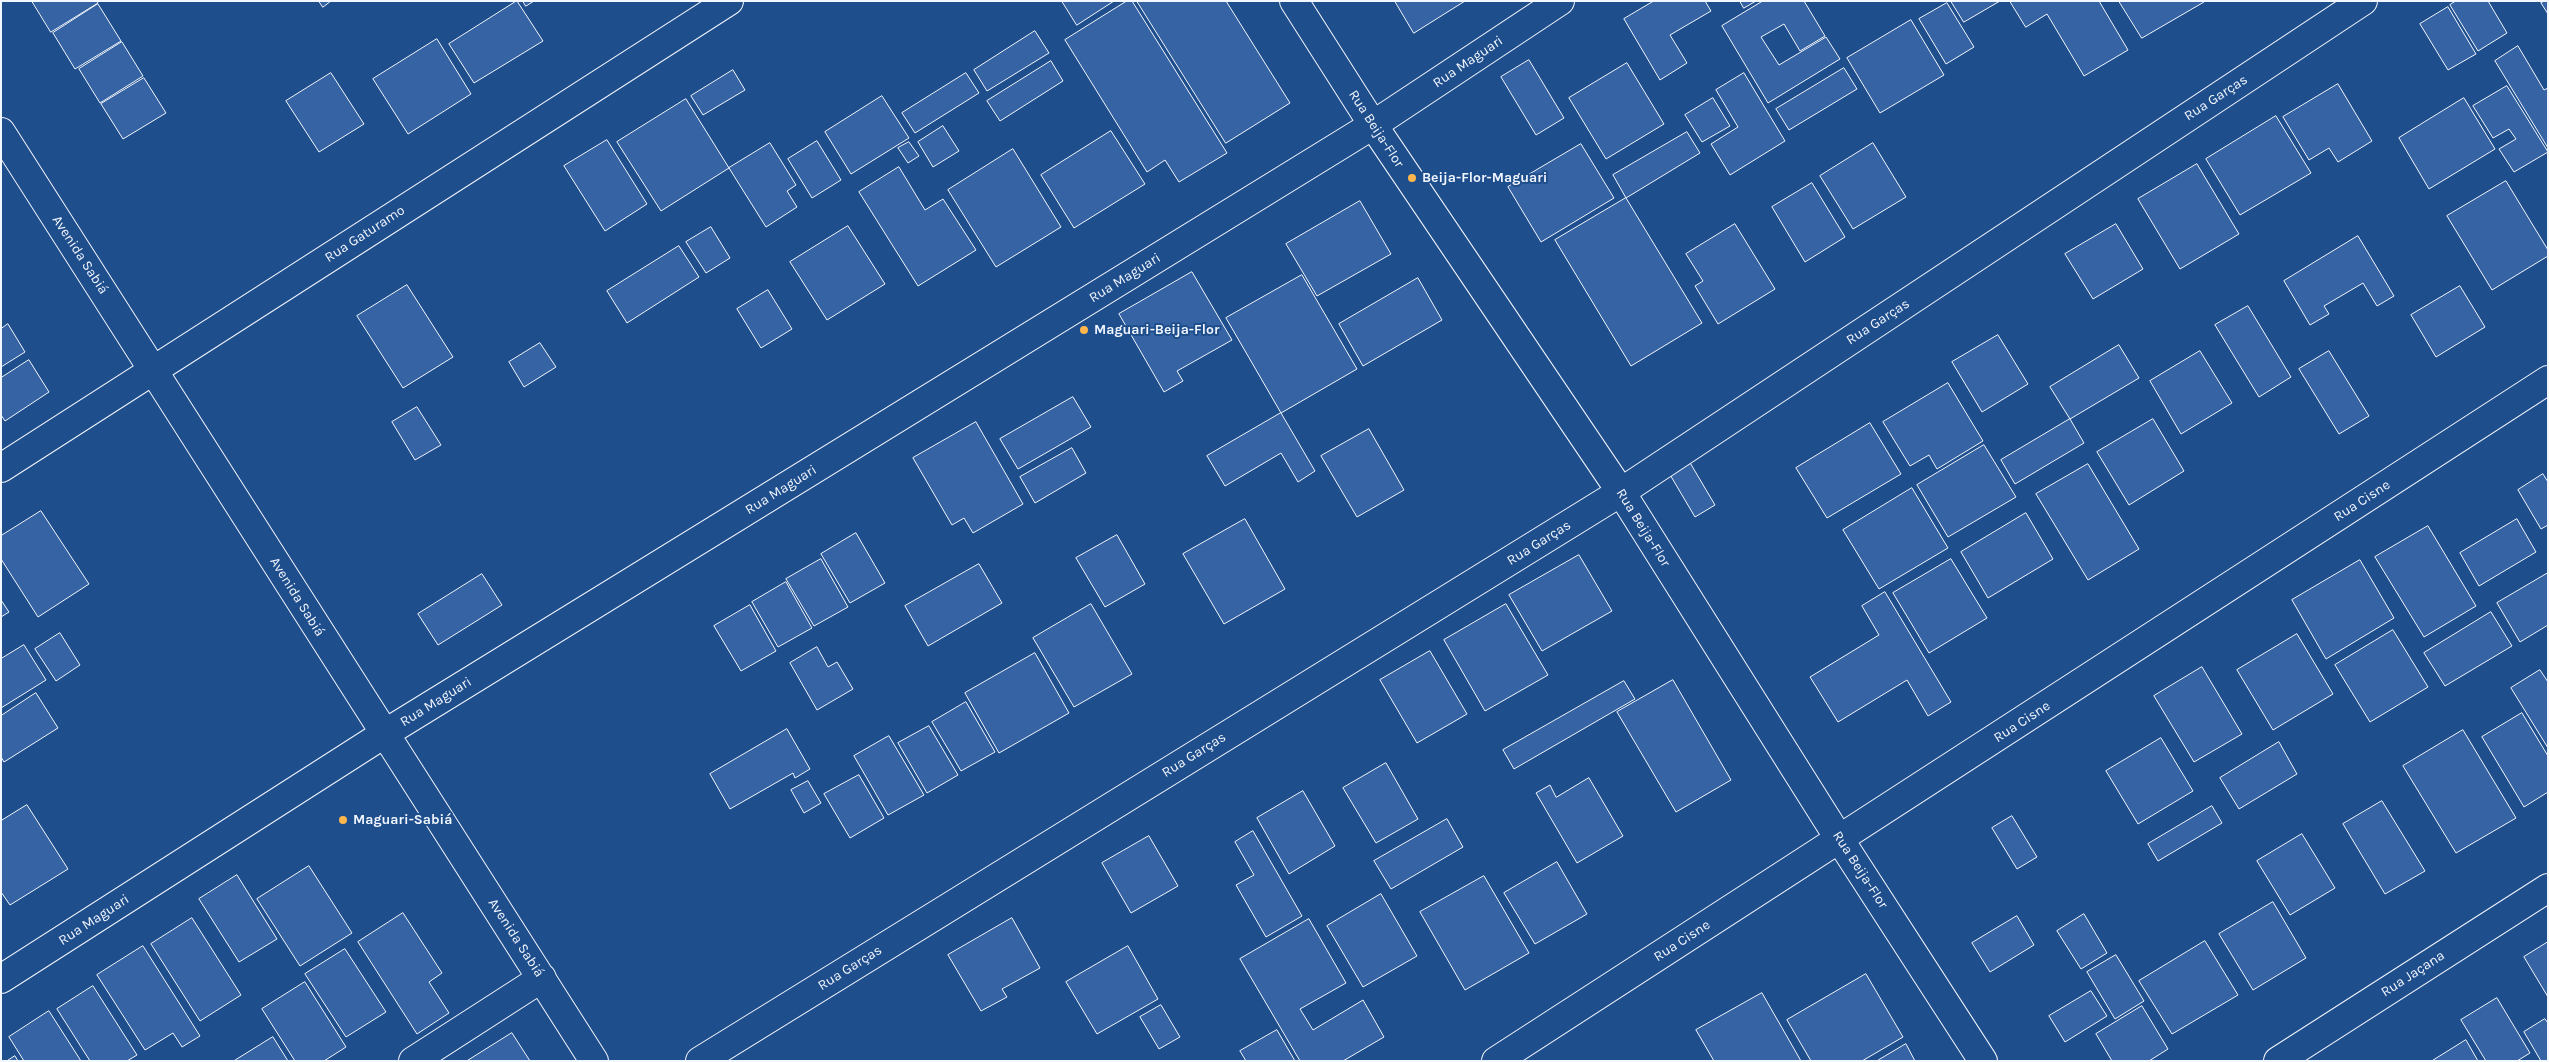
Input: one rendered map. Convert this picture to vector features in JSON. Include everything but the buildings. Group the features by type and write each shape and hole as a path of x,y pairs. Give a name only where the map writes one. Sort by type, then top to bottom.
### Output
{"street":[{"name":"Rua Gaturamo","path":"1,468 728,1"},
{"name":"Rua Beija-Flor","path":"1294,1 1373,125 1621,492 1840,840 1982,1061"},
{"name":"Rua Maguari","path":"1,979 384,734 1373,125 1560,1"},
{"name":"Rua Garças","path":"700,1061 1621,492 2363,1"},
{"name":"Avenida Sabiá","path":"1,132 594,1061"},
{"name":"Rua Cisne","path":"1496,1061 2548,380"},
{"name":"Rua Jaçana","path":"2278,1061 2548,888"},
{"path":"413,1061 542,978"}],"place":[{"name":"Beija-Flor-Maguari","path":"1412,178"},
{"name":"Maguari-Beija-Flor","path":"1084,330"},
{"name":"Maguari-Sabiá","path":"343,820"}]}
